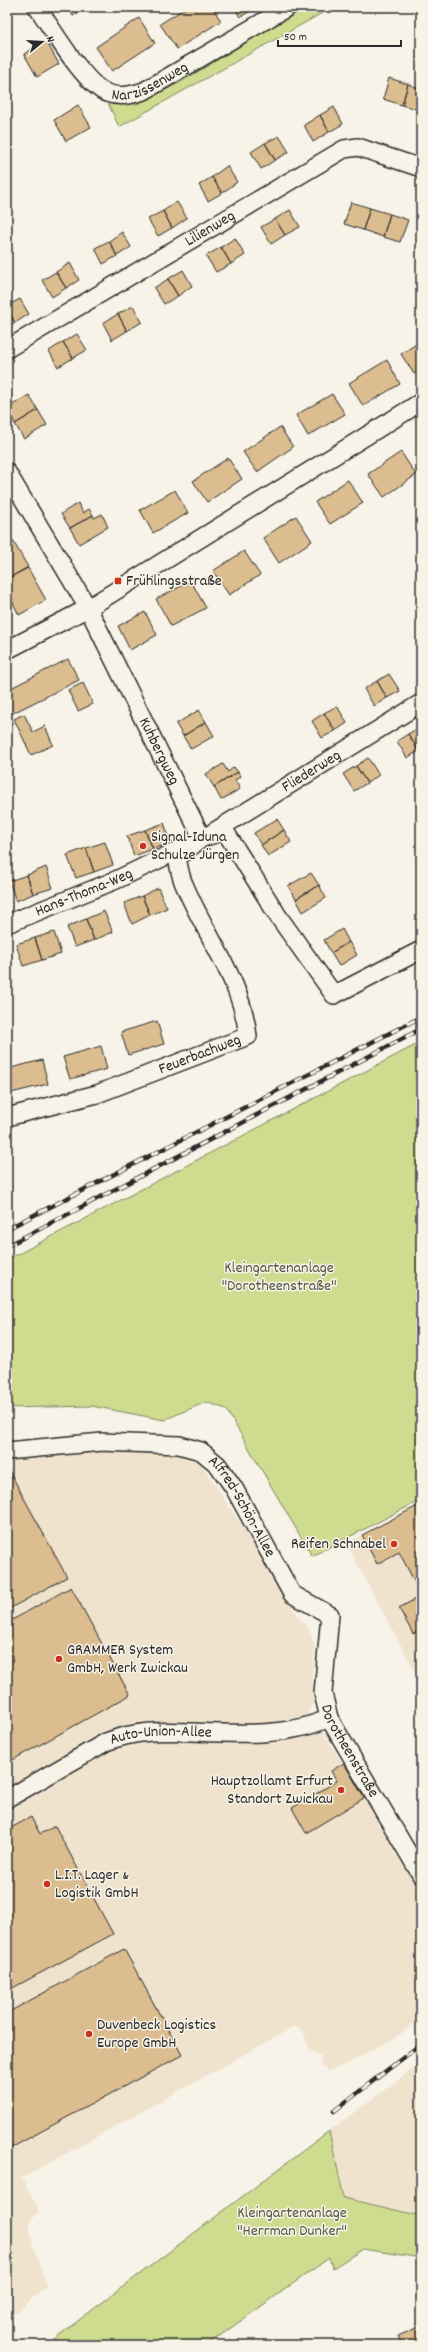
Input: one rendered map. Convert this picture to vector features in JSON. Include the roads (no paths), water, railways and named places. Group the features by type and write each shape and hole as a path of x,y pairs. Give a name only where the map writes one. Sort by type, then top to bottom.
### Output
{"street":[{"name":"Narzissenweg","path":"37,7 93,84 107,93 124,97 144,91 157,84 288,7"},
{"name":"Lilienweg","path":"7,349 344,149 358,147 421,168"},
{"path":"7,650 88,608 421,402"},
{"name":"Kuhbergweg","path":"7,472 88,608 202,838"},
{"name":"Fliederweg","path":"202,838 421,703"},
{"path":"202,838 225,831 278,916 334,995 421,950"},
{"name":"Hans-Thoma-Weg","path":"7,924 116,880 202,838"},
{"name":"Feuerbachweg","path":"7,1117 97,1094 248,1036 246,1022 231,978 183,883 177,858 202,838"},
{"name":"Alfred-Schön-Allee","path":"7,1451 102,1442 180,1445 201,1451 218,1465 234,1488 292,1594 330,1615"},
{"name":"Dorotheenstraße","path":"330,1615 323,1693 330,1718 421,1875"},
{"name":"Auto-Union-Allee","path":"7,1799 123,1735 147,1731 231,1734 280,1731 311,1726 330,1718"}],"railway":[{"path":"7,1229 421,1017"},
{"path":"7,1246 421,1029"},
{"path":"334,2111 421,2044"}],"place":[{"name":"Frühlingsstraße","path":"118,581"},
{"name":"Signal-Iduna Schulze Jürgen","path":"143,846"},
{"name":"Reifen Schnabel","path":"394,1544"},
{"name":"GRAMMER System GmbH, Werk Zwickau","path":"59,1659"},
{"name":"Hauptzollamt Erfurt Standort Zwickau","path":"341,1790"},
{"name":"L.I.T. Lager & Logistik GmbH","path":"47,1884"},
{"name":"Duvenbeck Logistics Europe GmbH","path":"89,2034"}],"park label":[{"name":"Kleingartenanlage \"Dorotheenstraße\"","path":"279,1277"},
{"name":"Kleingartenanlage \"Herrman Dunker\"","path":"292,2222"}]}
